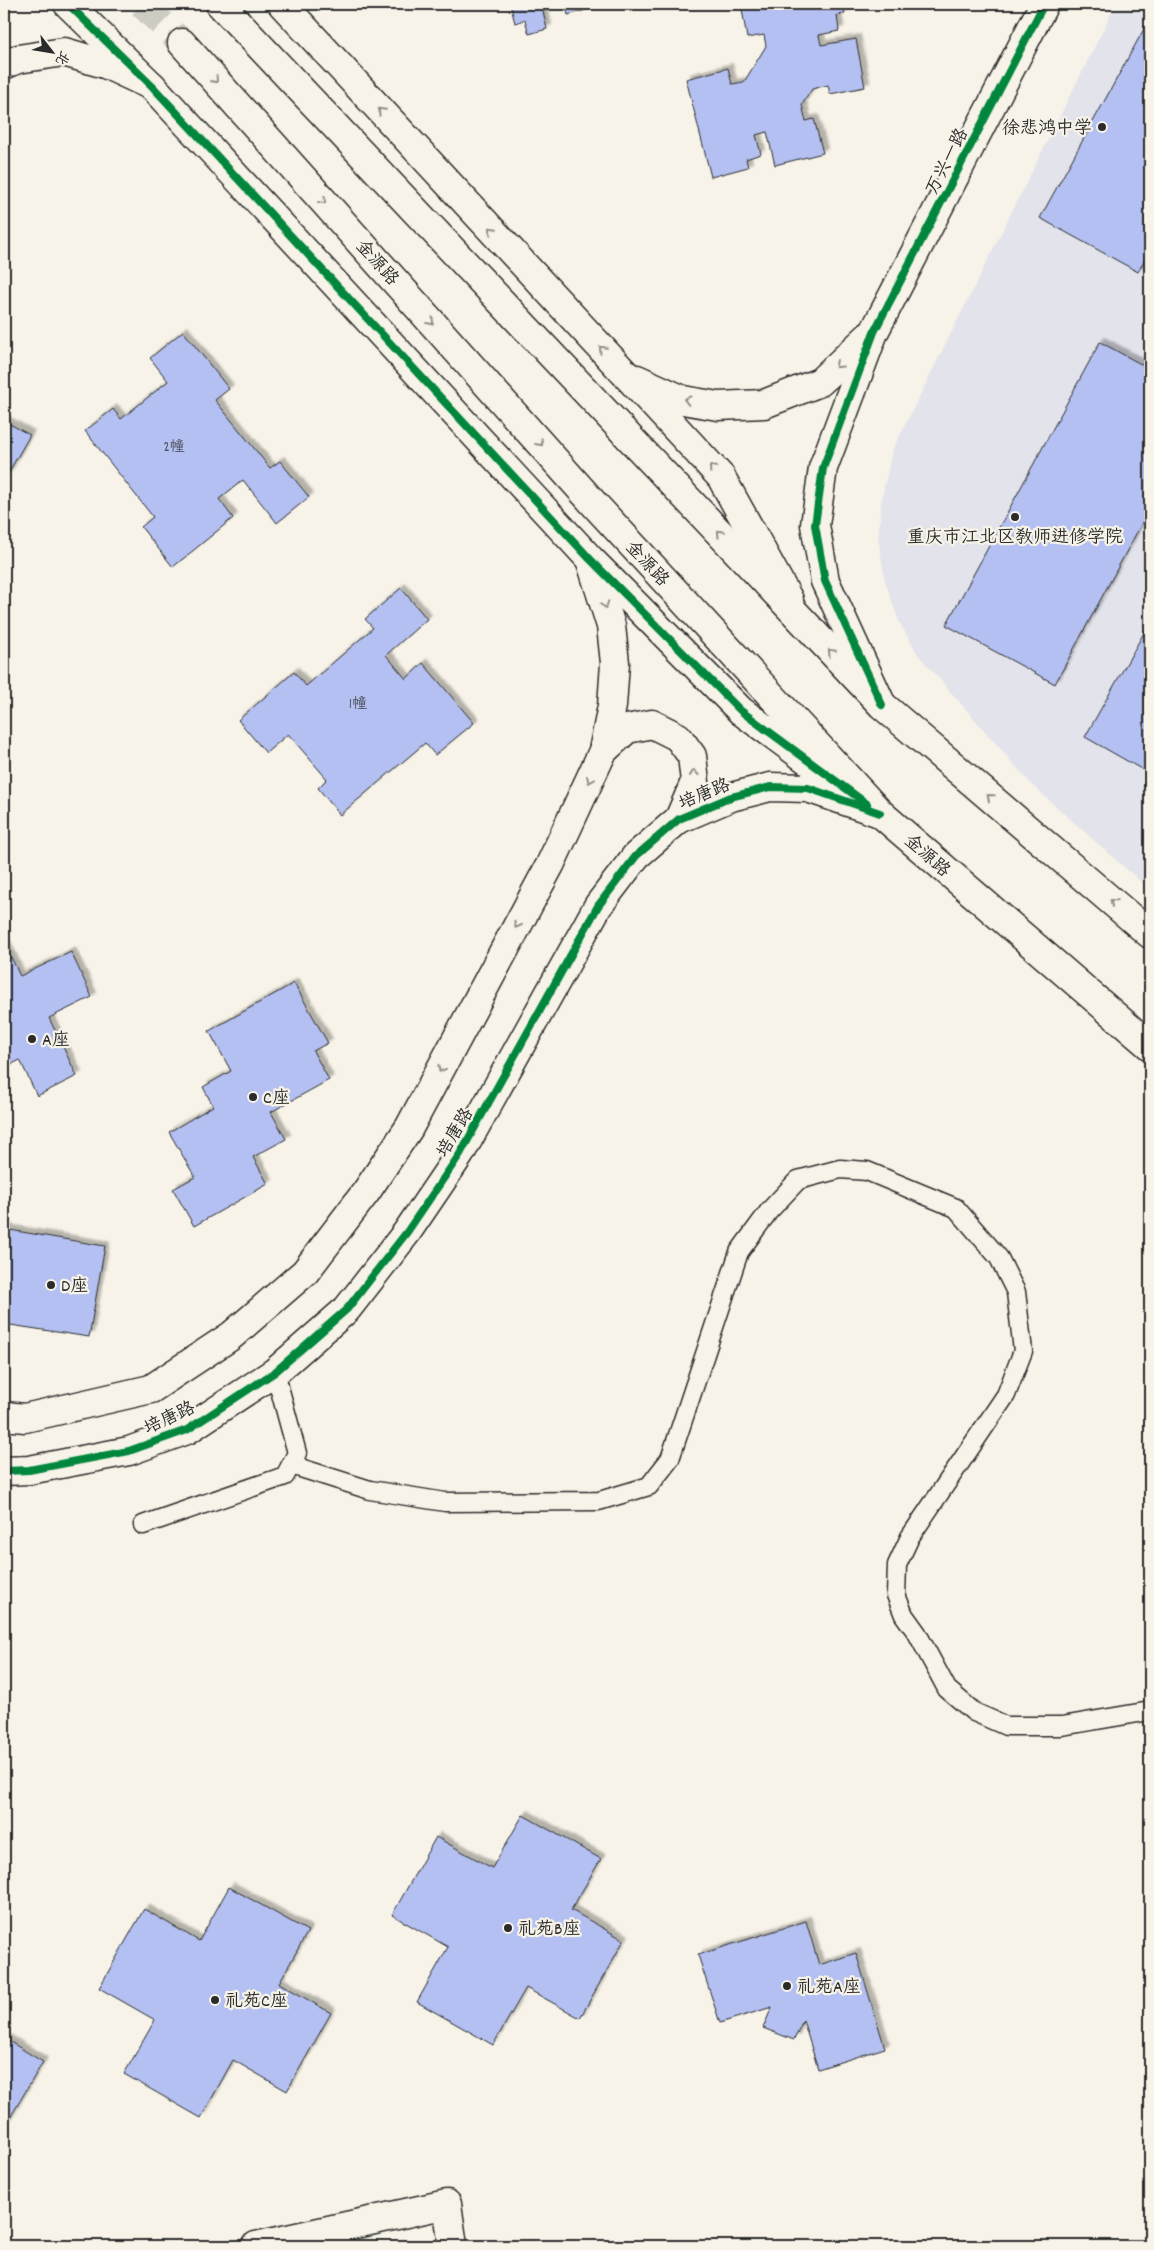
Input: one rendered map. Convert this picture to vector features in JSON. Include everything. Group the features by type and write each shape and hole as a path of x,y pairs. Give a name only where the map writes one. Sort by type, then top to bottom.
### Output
{"street":[{"path":"68,4 94,27 152,86 590,559 741,711 880,813"},
{"path":"79,4 94,27"},
{"path":"220,4 882,705 1150,934"},
{"path":"282,4 720,477 798,616"},
{"name":"万兴一路","path":"874,332 1044,4"},
{"name":"金源路","path":"182,43 596,506 880,813 1150,1046"},
{"path":"4,65 18,59 64,52 105,64 152,86"},
{"path":"627,375 684,400 718,406 764,404 820,382 874,332"},
{"path":"874,332 824,468 815,524 825,581 882,705"},
{"name":"培唐路","path":"4,1416 26,1418 151,1389 231,1336 305,1272 366,1192 409,1128 550,865 603,751 612,706 615,664 611,626 590,559"},
{"path":"603,751 627,729 652,724 678,737 692,756 695,782 679,819"},
{"name":"培唐路","path":"4,1471 29,1470 137,1448 187,1430 275,1372 347,1309 407,1232 460,1154 598,906 636,856 679,819 731,797 770,787 808,788 880,813"},
{"path":"256,2246 447,2204 453,2246"}],"lane":[{"path":"291,1465 370,1490 445,1502 599,1501 649,1486 670,1459 739,1252 769,1211 798,1180 840,1169 867,1170 956,1208 982,1237 999,1258 1016,1292 1023,1351 1006,1395 910,1537 897,1565 896,1596 904,1615 917,1633 947,1689 974,1712 1006,1726 1062,1726 1150,1711"},
{"path":"143,1524 285,1476 297,1453 275,1372"}],"shaded area":[{"name":"重庆市江北区教师进修学院","path":"1116,4 1150,4 1150,890 1033,786 919,656 899,622 885,581 878,537 882,497 892,451"}],"building":[{"path":"510,4 555,4 556,7 543,11 547,29 529,34 525,20 515,23"},
{"path":"565,4 604,4 604,5 568,15"},
{"path":"741,4 843,4 845,14 837,15 839,31 819,35 821,45 856,39 865,87 830,94 828,85 812,89 802,105 806,121 814,119 823,153 775,165 767,132 756,135 761,154 746,159 748,167 711,177 686,79 728,68 732,84 744,82 766,46 764,35 747,38"},
{"path":"1150,18 1150,249 1138,272 1040,218"},
{"path":"183,331 229,389 215,400 270,468 280,461 309,497 277,523 243,480 219,499 233,518 173,567 141,527 153,517 85,431 113,409 121,419 168,381 150,358"},
{"path":"1100,342 1150,369 1150,508 1055,684 946,625"},
{"path":"4,421 30,435 6,477 4,476"},
{"path":"401,588 427,619 386,655 406,679 423,663 474,723 435,755 425,743 340,815 318,788 327,779 288,734 266,753 238,720 294,672 306,686 373,628 365,619"},
{"path":"1150,622 1150,774 1085,737"},
{"name":"A座","path":"4,942 20,976 71,952 92,997 49,1018 77,1076 37,1096 20,1060 4,1068"},
{"name":"C座","path":"294,983 328,1043 313,1051 329,1080 271,1112 286,1139 253,1157 268,1184 194,1226 173,1189 195,1177 169,1132 213,1106 203,1087 231,1071 209,1031"},
{"name":"D座","path":"4,1229 105,1246 89,1337 4,1324"},
{"name":"礼苑B座","path":"523,1815 601,1859 571,1910 624,1940 580,2018 526,1988 493,2045 417,2002 448,1947 392,1915 436,1837 492,1868"},
{"name":"礼苑C座","path":"229,1887 308,1931 279,1983 331,2013 287,2091 233,2060 201,2118 124,2074 155,2020 99,1988 144,1909 199,1941"},
{"name":"礼苑A座","path":"806,1921 819,1965 856,1953 885,2048 818,2069 803,2020 794,2040 763,2028 772,2007 720,2023 698,1955"},
{"path":"4,2038 43,2062 4,2128"}],"tunnel":[{"path":"142,4 182,43"}],"cycle path":[{"path":"68,4 152,86 590,559 741,711 867,804"},
{"path":"882,705 825,581 815,525 823,468 874,332 1044,4"},
{"path":"4,1471 29,1470 129,1451 187,1430 275,1372 347,1309 407,1232 460,1154 598,906 636,856 679,819 731,797 770,787 808,788 880,813"}],"place":[{"name":"徐悲鸿中学","path":"1102,127"},
{"name":"重庆市江北区教师进修学院","path":"1015,517"},
{"name":"A座","path":"32,1039"},
{"name":"C座","path":"253,1097"},
{"name":"D座","path":"51,1285"},
{"name":"礼苑B座","path":"508,1928"},
{"name":"礼苑A座","path":"787,1986"},
{"name":"礼苑C座","path":"215,2000"}]}
